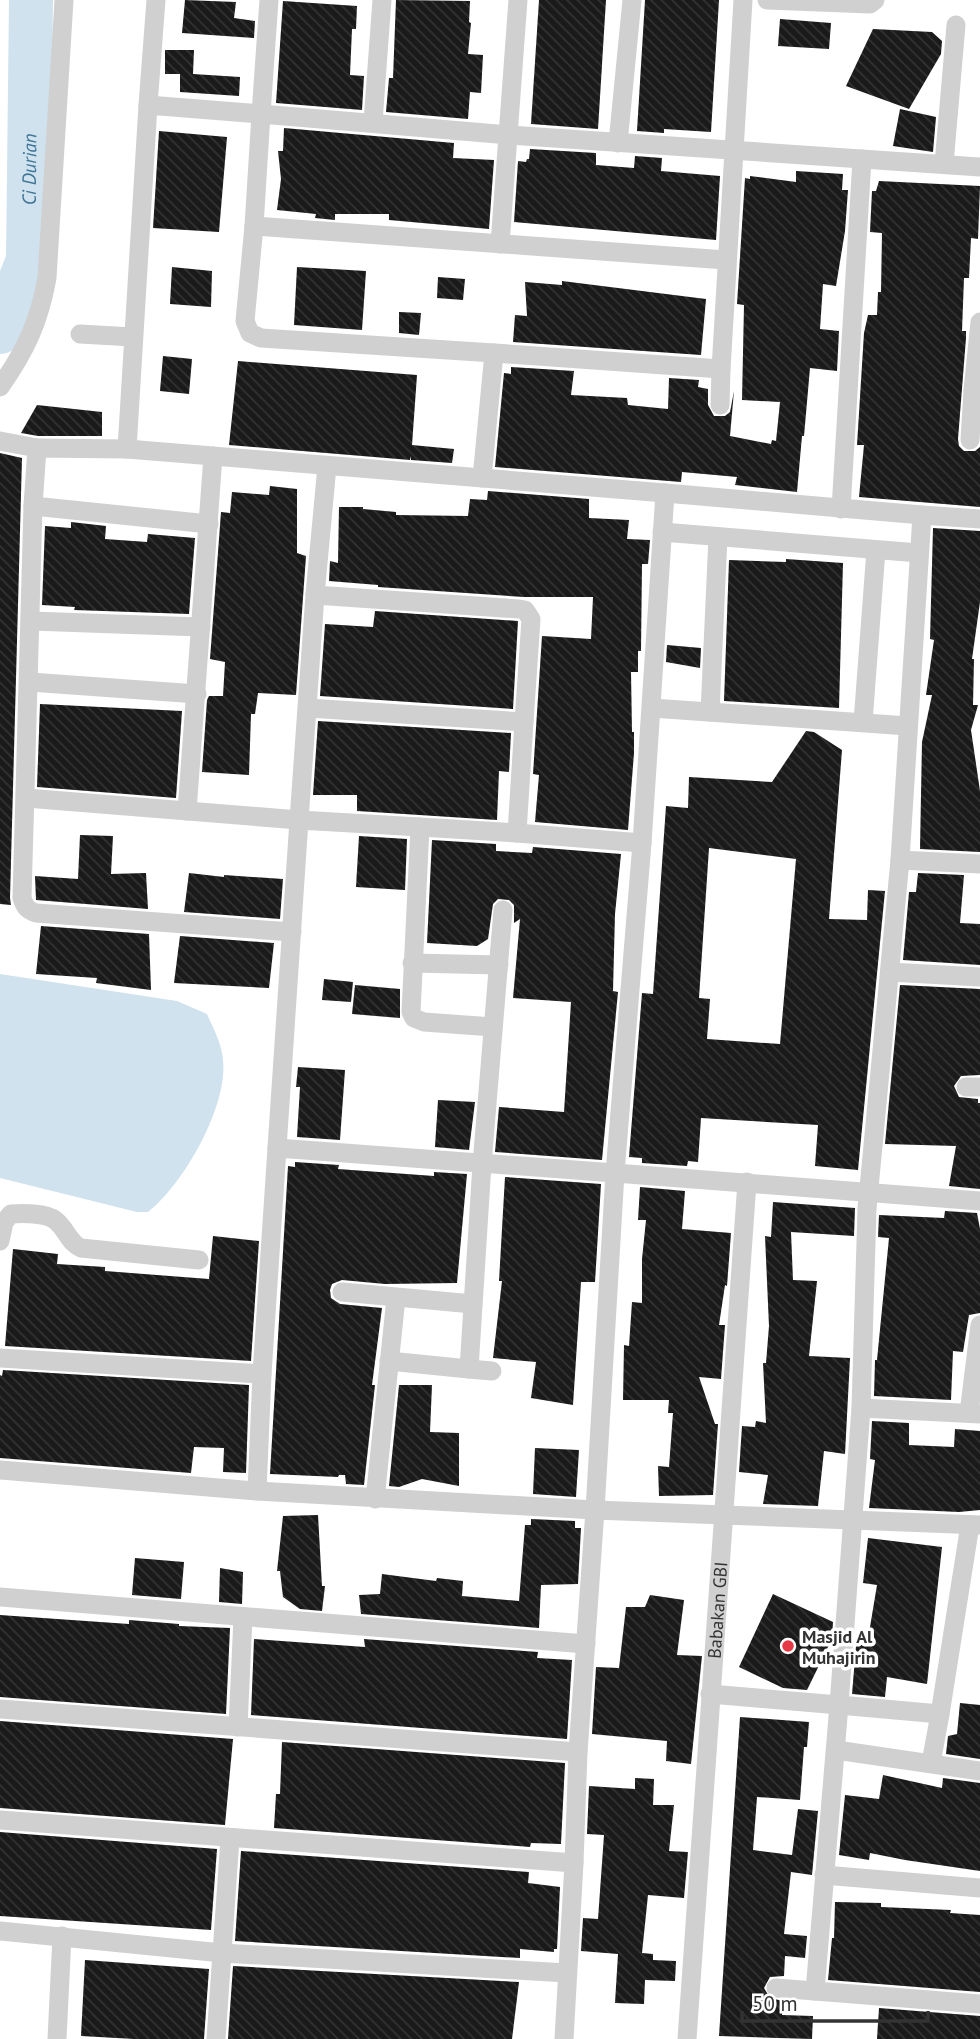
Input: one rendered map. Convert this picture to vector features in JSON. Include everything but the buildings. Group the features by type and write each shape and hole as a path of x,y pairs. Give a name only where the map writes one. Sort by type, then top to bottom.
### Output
{"street":[{"path":"0,387 30,340 41,309 47,278 64,0"},
{"path":"127,450 156,0"},
{"path":"268,0 254,226 245,321 250,333 255,336 721,369"},
{"path":"373,122 382,0"},
{"path":"500,244 518,0"},
{"path":"618,143 632,0"},
{"path":"720,405 726,260 743,0"},
{"path":"767,0 870,4 876,0"},
{"path":"944,164 956,25"},
{"path":"148,105 509,135 980,167"},
{"path":"841,509 862,159"},
{"path":"254,226 726,260"},
{"path":"970,440 977,391 980,322"},
{"path":"80,334 133,337"},
{"path":"482,478 494,353"},
{"path":"0,441 37,448 213,456 980,519"},
{"path":"37,448 22,898 29,911 292,932"},
{"path":"187,811 213,456"},
{"path":"257,1491 262,1374 299,820 327,467"},
{"path":"564,2039 578,1752 615,1173 652,708 665,493"},
{"path":"33,506 209,524"},
{"path":"814,1991 854,1520 862,1408 868,1194 900,860 922,515"},
{"path":"662,532 919,553"},
{"path":"710,712 718,537"},
{"path":"863,722 876,550"},
{"path":"315,595 525,610 531,619 517,833"},
{"path":"31,621 201,628"},
{"path":"30,682 197,694"},
{"path":"308,708 524,722"},
{"path":"652,708 908,726"},
{"path":"26,798 642,843"},
{"path":"420,827 410,1006 414,1018 424,1022 493,1027"},
{"path":"900,860 980,864"},
{"path":"469,1369 482,1164 503,911"},
{"path":"412,963 499,965"},
{"path":"890,972 980,976"},
{"path":"277,1148 980,1201"},
{"name":"Babakan GBI","path":"687,2039 747,1182"},
{"path":"0,1241 4,1222 11,1214 37,1215 57,1221 73,1243 81,1248 200,1260"},
{"path":"342,1293 473,1304"},
{"path":"375,1499 396,1298"},
{"path":"862,1408 975,1413 980,1325"},
{"path":"0,1358 262,1374"},
{"path":"389,1360 492,1371"},
{"path":"0,1471 375,1499 975,1525 931,1763"},
{"path":"0,1597 586,1644"},
{"path":"238,1727 243,1617"},
{"path":"710,1694 940,1714"},
{"path":"0,1709 578,1752"},
{"path":"836,1750 980,1771"},
{"path":"0,1820 574,1863"},
{"path":"216,2039 230,1838"},
{"path":"824,1875 980,1888"},
{"path":"0,1931 222,1953 567,1973"},
{"path":"57,2039 62,1936"},
{"path":"776,1988 980,2004"}],"water":[{"path":"0,974 177,1001 207,1014 217,1036 223,1060 223,1079 218,1099 211,1121 189,1164 176,1183 148,1212 137,1212 0,1178"}],"waterway":[{"name":"Ci Durian","path":"0,332 28,260 31,0"}],"place":[{"name":"Masjid Al Muhajirin","path":"788,1646"}]}
